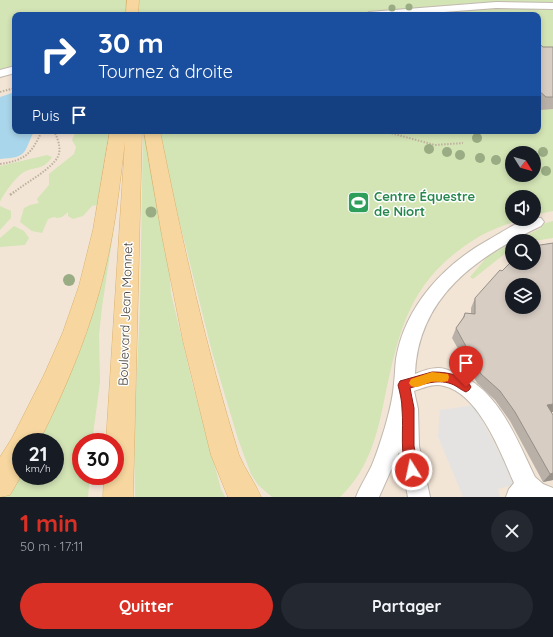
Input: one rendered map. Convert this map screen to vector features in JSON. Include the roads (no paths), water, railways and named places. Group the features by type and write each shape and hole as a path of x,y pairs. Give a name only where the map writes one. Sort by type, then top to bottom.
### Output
{"main road":[{"path":"132,12 133,0"},
{"path":"138,0 138,12"},
{"path":"29,433 65,358 89,291 103,234 118,134"},
{"name":"Boulevard Jean Monnet","path":"107,433 124,134"},
{"name":"Boulevard Jean Monnet","path":"118,497 134,134"},
{"path":"153,134 200,364 228,464 236,484 246,497"},
{"path":"0,485 12,464"},
{"path":"104,497 105,485"}],"street":[{"path":"407,12 496,5 553,6"},
{"path":"0,74 12,70"},
{"path":"367,497 385,460 395,428 404,385 406,358 411,337 428,302 439,288 469,259 508,234 527,226"},
{"path":"404,385 432,377 442,377 458,382 473,392 483,402 493,417 522,491 548,497"},
{"path":"404,385 408,408 408,446 419,497"}],"water":[{"path":"12,93 12,134 33,134 26,150 20,156 0,159 0,97"}],"place":[{"name":"Centre Équestre de Niort","path":"359,203"}]}
